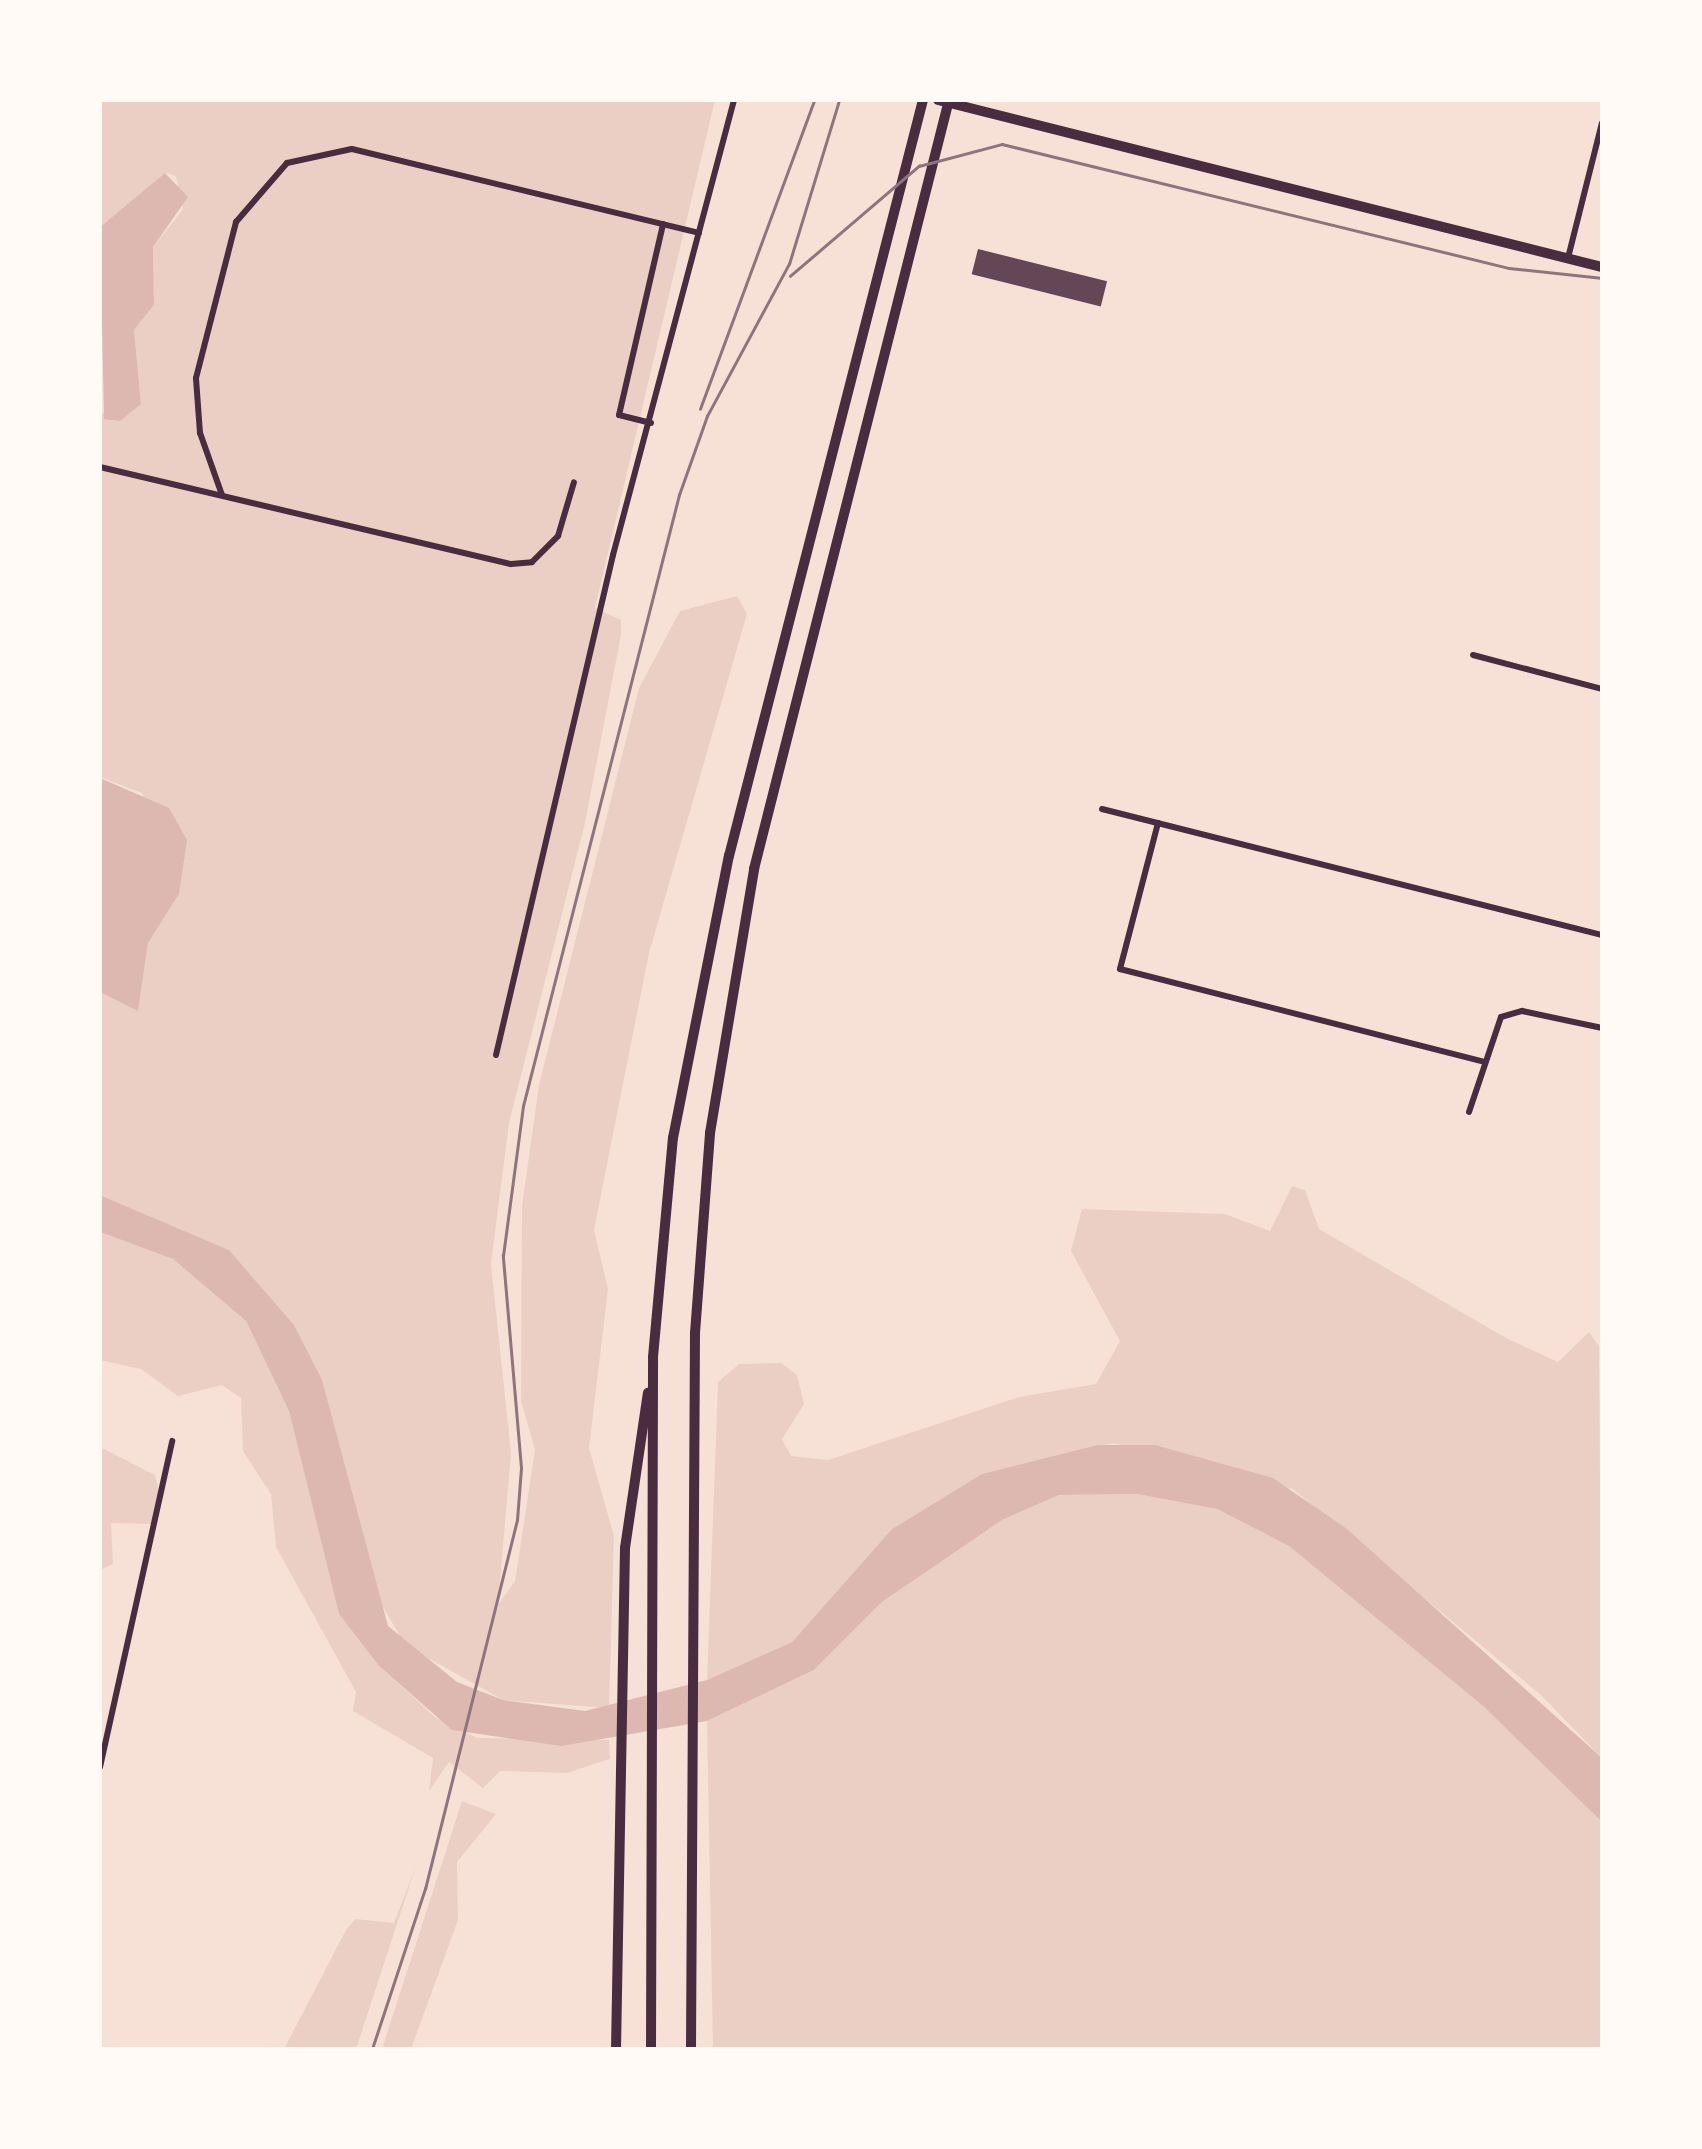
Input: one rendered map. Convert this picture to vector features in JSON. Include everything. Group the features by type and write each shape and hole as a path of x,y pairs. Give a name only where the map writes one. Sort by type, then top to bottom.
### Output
{"main road":[{"path":"616,2049 626,1548 654,1357 674,1138 718,907 923,100"},
{"path":"691,2049 698,1272 733,979 945,101 1602,267"},
{"path":"651,2049 654,1357"}],"street":[{"path":"496,1055 734,100"},
{"path":"1568,258 1602,123"},
{"path":"222,495 200,433 196,378 236,222 287,163 352,149 700,233"},
{"path":"651,424 618,415 663,224"},
{"path":"100,467 511,564 532,562 558,536 574,482"},
{"path":"1473,655 1602,688"},
{"path":"1102,809 1602,935"},
{"path":"1158,823 1120,969 1482,1061"},
{"path":"1469,1112 1490,1027 1511,1013 1602,1028"},
{"path":"100,1767 172,1441"}],"shaded area":[{"path":"100,100 715,100 595,608 621,620 621,635 585,823 509,1123 491,1264 511,1453 498,1605 515,1581 535,1450 521,1401 522,1206 539,1085 639,688 680,611 737,596 747,614 649,953 594,1230 608,1289 589,1448 614,1536 609,1708 503,1700 405,1645 371,1586 321,1380 294,1325 229,1250 100,1195 100,992 138,1010 148,943 179,894 142,793 100,777 100,414 141,404 134,330 154,305 153,247 183,209 176,176 166,173 100,227"},
{"path":"165,173 188,197 153,247 154,305 134,330 141,404 120,421 104,419 100,227"},
{"path":"100,778 169,808 187,840 179,894 148,943 138,1011 100,992"},
{"path":"1292,1186 1305,1190 1319,1229 1506,1338 1558,1362 1589,1332 1599,1346 1602,1758 1541,1695 1293,1489 1113,1443 982,1474 892,1529 792,1642 707,1680 718,1382 739,1364 781,1363 797,1375 804,1404 782,1439 791,1456 828,1460 1019,1397 1096,1384 1120,1341 1071,1251 1082,1209 1225,1214 1270,1231"},
{"path":"100,1195 229,1250 294,1325 322,1380 388,1626 457,1682 503,1700 585,1711 707,1680 792,1642 892,1529 982,1474 1098,1445 1155,1445 1273,1478 1347,1529 1602,1758 1602,1822 1483,1706 1289,1546 1217,1509 1137,1494 1059,1495 1002,1520 882,1602 814,1670 707,1721 561,1746 452,1730 379,1666 339,1614 289,1411 246,1321 173,1259 100,1232"},
{"path":"100,1232 173,1259 246,1321 289,1411 339,1614 379,1666 435,1717 477,1738 609,1740 610,1759 567,1773 500,1771 483,1788 449,1762 429,1791 433,1758 353,1711 356,1692 276,1547 271,1494 243,1451 241,1398 222,1385 178,1396 141,1369 100,1360"},
{"path":"100,1447 155,1475 160,1496 154,1524 111,1523 113,1564 100,1570"},
{"path":"1137,1494 1217,1509 1289,1546 1483,1706 1602,1822 1602,2049 713,2049 707,1721 814,1670 882,1602 1002,1520 1059,1495"},
{"path":"462,1801 496,1814 457,1862 458,1920 411,2049 382,2049"},
{"path":"416,1866 356,2049 284,2049 346,1930 355,1919 394,1923"}],"building":[{"path":"978,249 1107,281 1101,306 972,274"}],"railway":[{"path":"700,409 814,100"},
{"path":"372,2049 425,1889 517,1520 521,1468 503,1256 523,1106 679,495 707,416 789,264 839,100"},
{"path":"790,276 919,166 1002,144 1509,268 1602,278"}]}
